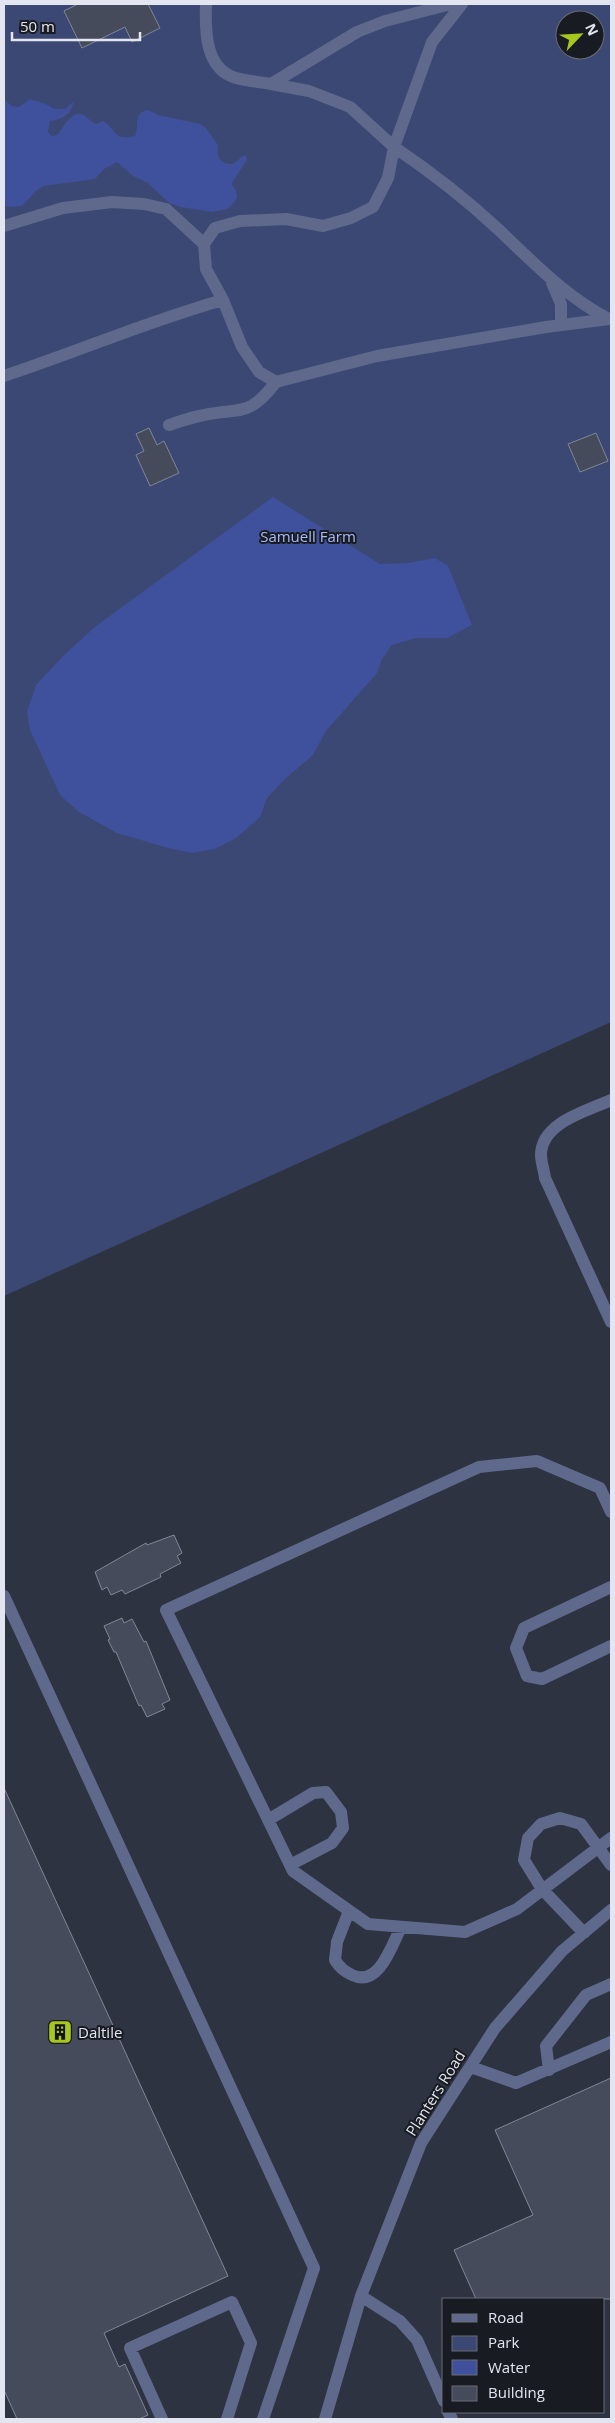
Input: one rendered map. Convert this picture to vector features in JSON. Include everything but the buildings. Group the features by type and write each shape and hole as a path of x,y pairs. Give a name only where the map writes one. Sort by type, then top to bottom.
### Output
{"street":[{"path":"206,4 208,41 213,60 222,72 236,78 309,91 350,108 394,147 419,164 497,228 548,277 586,307 610,319"},
{"path":"271,84 357,32 385,21 451,4"},
{"path":"276,382 259,372 242,347 223,300 206,269 204,244 215,228 240,221 286,219 323,226 351,218 373,207 388,178 394,147 432,42 462,4"},
{"path":"4,226 63,208 112,202 144,204 166,209 204,244"},
{"path":"548,277 561,304 561,325"},
{"path":"4,376 75,353 150,322 223,300"},
{"path":"169,425 204,414 242,411 262,400 276,382 376,356 561,325 610,319"},
{"path":"611,1100 562,1122 547,1134 541,1154 546,1178 611,1322"},
{"path":"611,1512 600,1488 537,1461 479,1467 166,1610 293,1871 368,1924 465,1932 517,1909 611,1838"},
{"path":"611,1587 524,1628 516,1648 527,1676 542,1679 611,1646"},
{"path":"4,1596 314,2268 263,2419"},
{"path":"268,1820 313,1793 326,1792 342,1812 343,1828 332,1842 290,1865"},
{"path":"584,1933 542,1889 524,1860 528,1838 541,1824 560,1818 581,1824 611,1865"},
{"name":"Planters Road","path":"325,2419 361,2296 421,2143 496,2028 562,1952 611,1910"},
{"path":"349,1911 337,1942 335,1960 344,1971 358,1978 364,1978 376,1972 401,1927"},
{"path":"549,2070 546,2046 586,1995 611,1984"},
{"path":"471,2067 516,2083 611,2042"},
{"path":"361,2296 400,2321 416,2340 442,2398"},
{"path":"162,2419 130,2348 232,2302 251,2344 227,2419"}],"green space":[{"name":"Samuell Farm","path":"4,4 611,4 611,1022 4,1296"}],"water":[{"path":"4,98 11,106 19,107 30,99 54,109 65,109 74,101 71,110 66,116 50,121 48,132 52,136 57,135 68,120 79,114 84,115 97,124 103,121 116,134 122,137 135,136 138,116 143,111 148,110 158,115 200,124 206,128 218,145 218,156 222,161 233,164 243,156 246,156 247,160 231,184 236,190 237,197 234,203 227,209 212,212 181,207 169,203 148,183 133,176 117,162 104,169 95,179 44,186 37,190 22,206 7,207 4,205"},
{"path":"273,497 380,564 409,563 435,558 448,566 472,625 447,638 416,638 392,645 382,659 377,673 326,731 313,755 286,778 267,798 260,817 236,838 215,849 192,853 117,833 79,812 60,795 30,730 27,712 36,685 64,655 96,626"}],"place":[{"name":"Daltile","path":"60,2032"}]}
